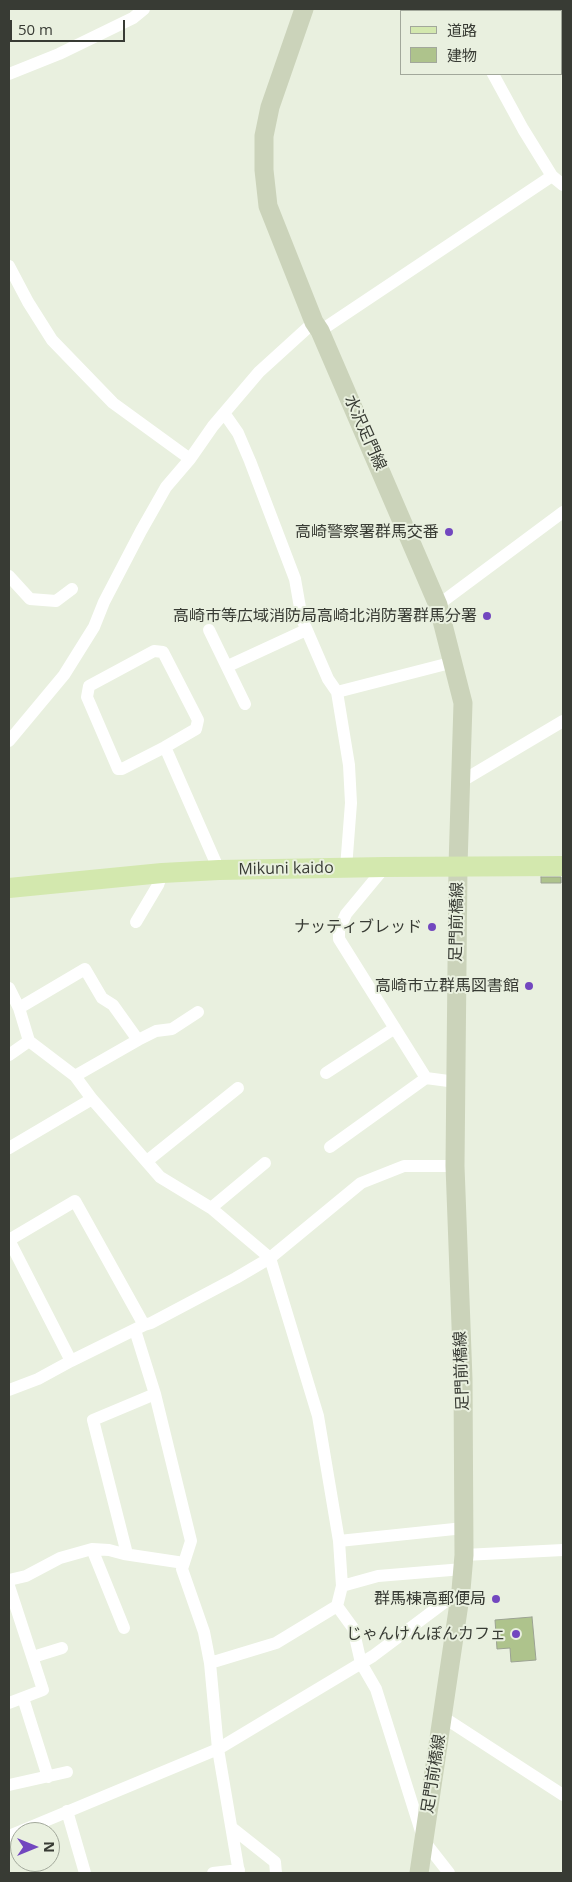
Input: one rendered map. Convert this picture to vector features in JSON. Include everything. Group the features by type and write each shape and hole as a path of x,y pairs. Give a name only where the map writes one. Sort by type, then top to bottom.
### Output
{"main road":[{"name":"水沢足門線","path":"304,9 270,107 264,136 264,170 268,206 317,326 438,605 463,703 458,866"},
{"name":"足門前橋線","path":"419,1873 464,1562 463,1379 455,1166 458,866"},
{"name":"Mikuni kaido","path":"9,888 162,873 219,870 563,866"}],"street":[{"path":"9,74 59,54 133,18 144,9"},
{"path":"494,75 552,176 563,185"},
{"path":"9,741 64,675 94,628 108,594 166,488 224,413 259,372 317,326 552,176"},
{"path":"9,266 28,302 52,340 114,404 190,459"},
{"path":"224,413 238,432 250,461 295,579 302,619 306,630 328,679 337,692 348,765 351,803 346,868"},
{"path":"438,605 563,512"},
{"path":"11,584 30,599 56,601 72,589"},
{"path":"209,630 245,704"},
{"path":"228,666 306,630"},
{"path":"154,651 163,652 198,720 196,728 166,747 122,769 118,769 86,697 88,686 154,651"},
{"path":"337,692 454,662"},
{"path":"462,781 563,721"},
{"path":"166,747 219,870"},
{"path":"385,867 346,914 339,930 339,938 426,1078"},
{"path":"136,922 158,885 162,873"},
{"path":"18,1008 85,969 102,998 114,1006 138,1040"},
{"path":"9,988 30,1041 75,1076 92,1099 160,1177 211,1208 270,1258 318,1416 339,1541 342,1586 337,1606 276,1643 210,1664"},
{"path":"75,1076 156,1031 172,1029 198,1012"},
{"path":"326,1073 395,1028"},
{"path":"9,1055 30,1041"},
{"path":"330,1147 426,1078 456,1082"},
{"path":"147,1161 238,1088"},
{"path":"9,1148 92,1099"},
{"path":"211,1208 265,1163"},
{"path":"9,1390 38,1379 71,1361 152,1323 270,1258 361,1182 404,1166 455,1166"},
{"path":"71,1361 9,1240 75,1201 140,1328 191,1541 182,1569 204,1632 210,1664 218,1749 239,1872 213,1873"},
{"path":"127,1554 93,1420 155,1394"},
{"path":"339,1541 464,1528"},
{"path":"9,1580 26,1576 60,1558 92,1549 109,1550 184,1563"},
{"path":"92,1549 124,1628"},
{"path":"342,1586 378,1576 464,1562 563,1550"},
{"path":"9,1586 44,1690 9,1703"},
{"path":"9,1836 218,1749 373,1656 461,1590"},
{"path":"337,1606 353,1628 360,1663 376,1689 424,1841 449,1873"},
{"path":"32,1657 62,1648"},
{"path":"23,1698 48,1777"},
{"path":"443,1717 563,1795"},
{"path":"9,1785 67,1772"},
{"path":"67,1811 85,1873"},
{"path":"232,1828 276,1862 276,1873"}],"building":[{"path":"541,877 561,877 561,883 541,883"},
{"path":"532,1617 536,1660 511,1662 510,1648 497,1649 495,1620"}],"place":[{"name":"高崎警察署群馬交番","path":"449,532"},
{"name":"高崎市等広域消防局高崎北消防署群馬分署","path":"487,616"},
{"name":"ナッティブレッド","path":"432,927"},
{"name":"高崎市立群馬図書館","path":"529,986"},
{"name":"群馬棟高郵便局","path":"496,1599"},
{"name":"じゃんけんぽんカフェ","path":"516,1634"}]}
